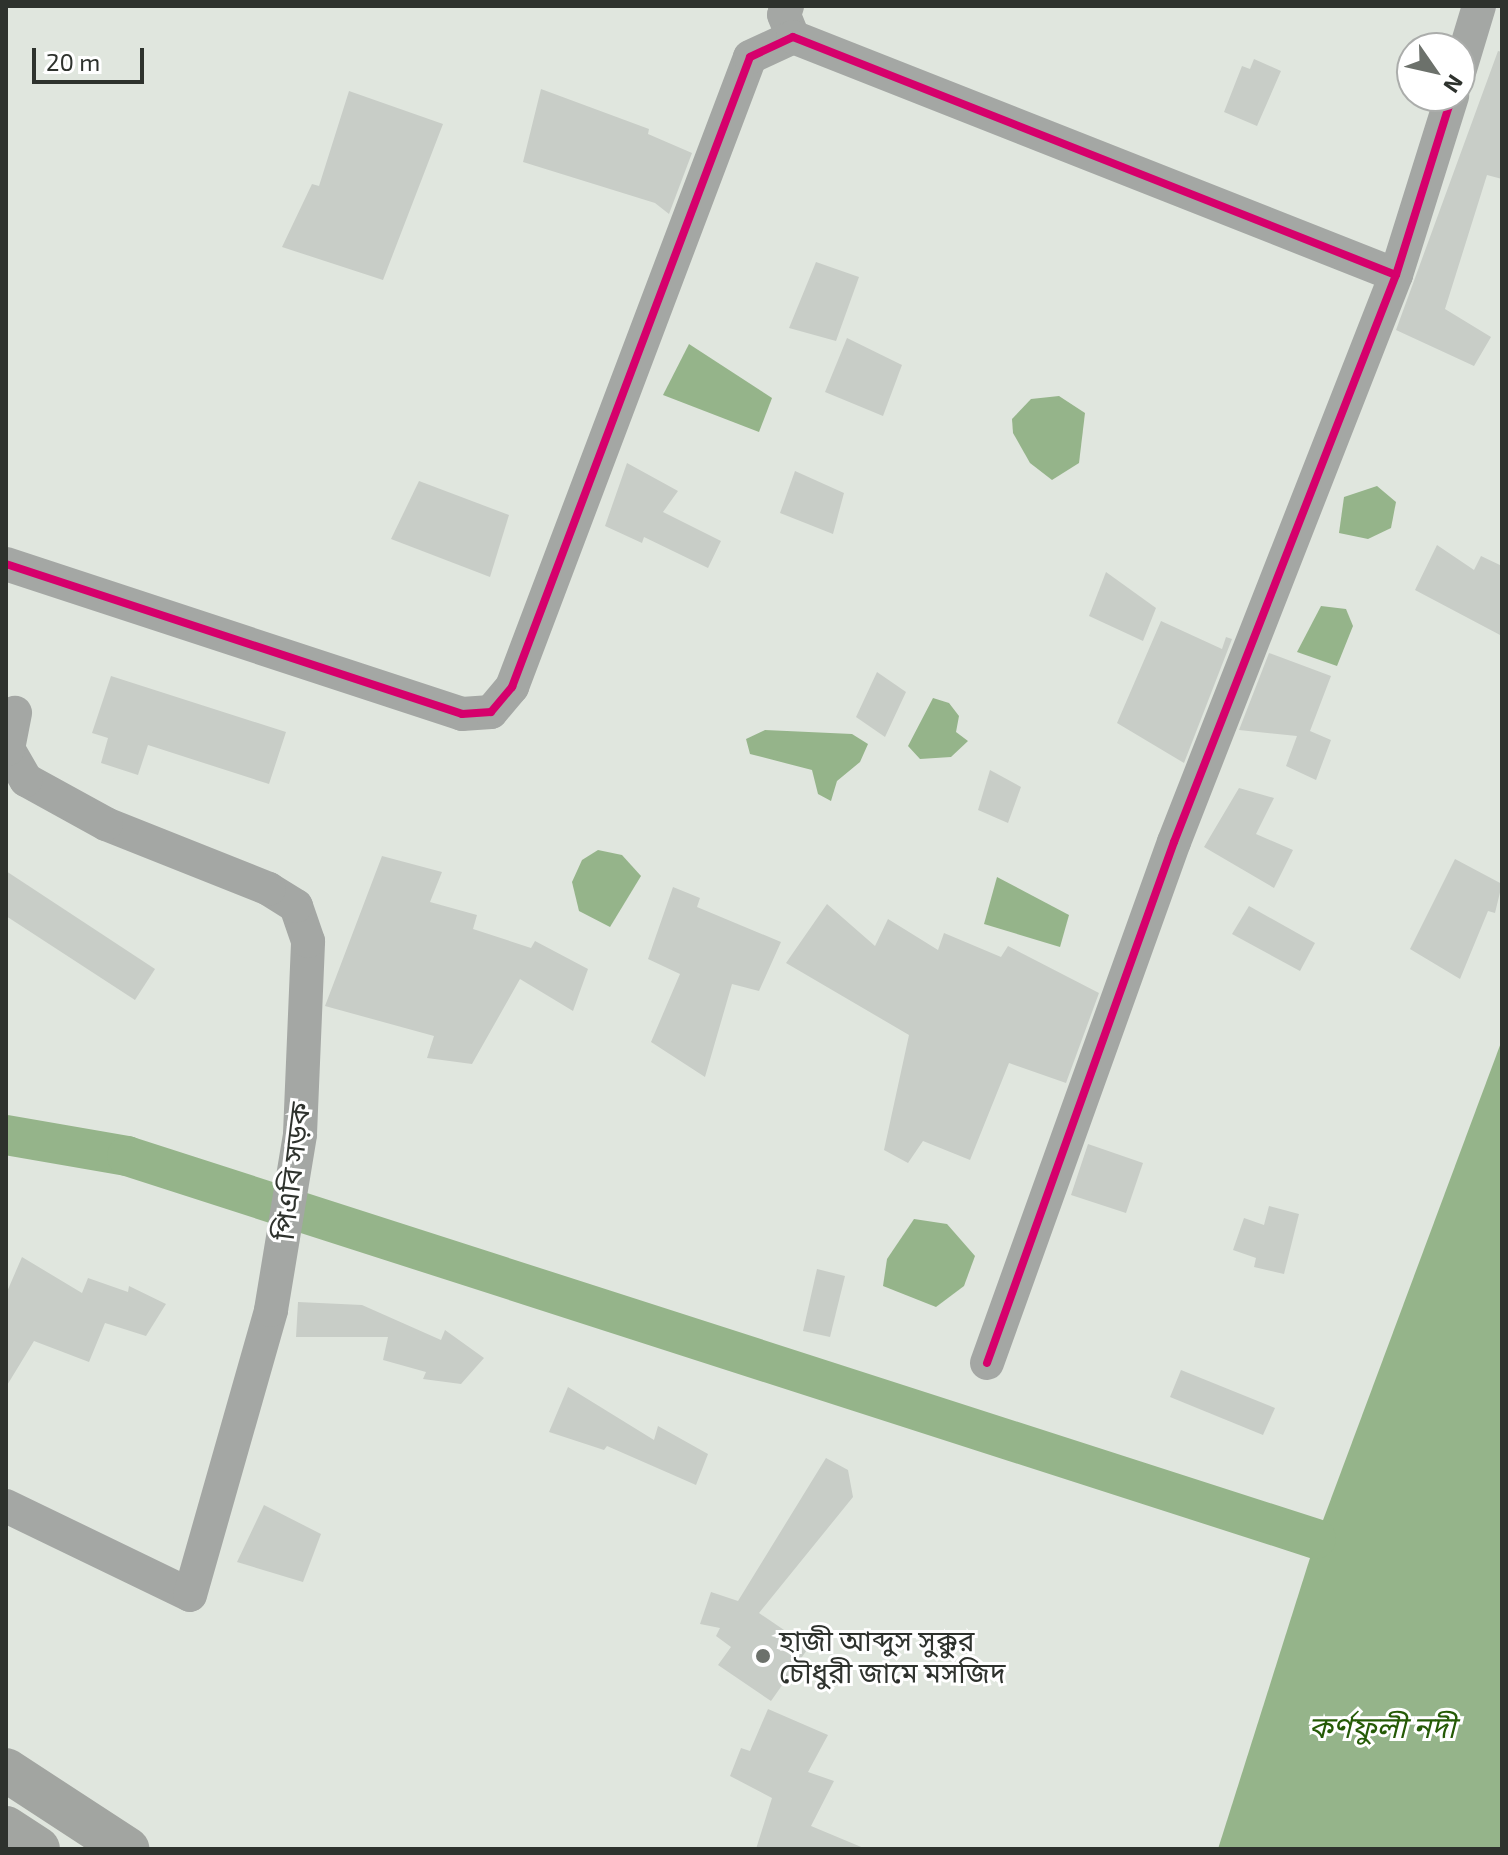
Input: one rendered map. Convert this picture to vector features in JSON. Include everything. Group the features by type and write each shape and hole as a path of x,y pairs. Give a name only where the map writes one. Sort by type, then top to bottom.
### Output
{"highway":[{"path":"6,1770 127,1849"},
{"path":"6,1828 38,1849"}],"street":[{"path":"1471,32 1479,6"},
{"path":"6,564 462,714 491,712 512,687 750,57 790,22 1396,275"},
{"path":"987,1363 1174,842 1396,275 1447,112"},
{"name":"পিএবি সড়ক","path":"6,1506 190,1595 271,1310 300,1134 308,941 296,906 269,889 106,824 26,780 8,749 15,713"}],"water":[{"path":"689,344 772,398 759,432 663,395"},
{"path":"1059,396 1085,413 1079,463 1052,480 1030,463 1013,433 1012,419 1031,399"},
{"path":"1377,486 1396,502 1391,528 1368,539 1339,533 1344,497"},
{"path":"1321,606 1346,609 1353,626 1337,666 1297,652"},
{"path":"933,698 949,703 959,716 956,732 968,741 951,757 920,759 908,746"},
{"path":"765,730 852,734 868,744 860,762 837,781 831,801 818,794 812,770 750,754 746,739"},
{"path":"598,850 622,855 641,876 610,927 579,911 572,882 582,860"},
{"path":"997,877 1069,915 1060,947 984,924"},
{"name":"কর্ণফুলী নদী","path":"1502,1040 1502,1849 1218,1849 1316,1539"},
{"path":"914,1219 947,1224 975,1256 964,1286 936,1307 883,1286 887,1259"}],"building":[{"path":"1498,51 1502,52 1502,179 1487,175 1445,309 1491,337 1474,366 1396,330"},
{"path":"1254,59 1281,71 1257,126 1224,112 1242,66 1250,69"},
{"path":"541,89 649,129 648,134 692,153 669,214 655,203 523,162"},
{"path":"349,91 443,124 383,280 282,247 312,184 319,186"},
{"path":"816,262 859,277 836,341 789,328"},
{"path":"847,338 902,365 883,416 825,392"},
{"path":"627,463 678,491 663,512 721,541 708,568 644,537 642,543 605,526"},
{"path":"795,471 844,493 833,534 780,513"},
{"path":"419,481 509,515 490,577 391,539"},
{"path":"1437,545 1474,570 1481,556 1502,566 1502,636 1415,590"},
{"path":"1106,572 1156,608 1143,641 1089,616"},
{"path":"1161,621 1222,649 1226,637 1232,639 1184,763 1117,723"},
{"path":"1269,653 1331,676 1310,731 1331,740 1316,780 1286,766 1297,736 1239,730"},
{"path":"877,672 906,692 885,737 856,717"},
{"path":"111,676 286,732 269,784 148,745 138,775 101,763 108,738 92,733"},
{"path":"990,770 1021,787 1008,823 978,810"},
{"path":"1239,788 1274,798 1256,834 1293,850 1274,888 1204,847"},
{"path":"382,856 442,872 430,902 477,915 473,929 531,948 535,941 588,969 573,1011 520,979 472,1064 427,1058 434,1036 325,1006"},
{"path":"1455,859 1502,884 1495,913 1488,911 1460,979 1410,949"},
{"path":"6,871 155,969 135,1000 6,916"},
{"path":"673,887 700,898 697,907 781,942 759,991 732,984 705,1077 651,1042 680,974 648,959"},
{"path":"827,904 875,946 888,919 938,950 944,933 1001,957 1008,946 1099,993 1066,1083 1009,1063 970,1160 923,1141 908,1163 884,1150 909,1035 786,963"},
{"path":"1249,906 1315,943 1300,971 1232,934"},
{"path":"1088,1144 1143,1163 1126,1213 1071,1195"},
{"path":"1269,1206 1299,1214 1284,1274 1254,1267 1256,1258 1233,1250 1244,1218 1264,1225"},
{"path":"22,1257 82,1293 88,1278 128,1292 129,1286 166,1304 146,1336 105,1323 89,1362 34,1341 6,1387 6,1294"},
{"path":"817,1269 845,1276 830,1337 803,1331"},
{"path":"298,1302 362,1305 441,1340 445,1330 484,1358 461,1384 423,1379 426,1372 383,1360 388,1337 296,1337"},
{"path":"1181,1370 1275,1408 1263,1435 1170,1397"},
{"path":"568,1387 654,1440 658,1426 708,1454 696,1485 607,1446 604,1450 549,1432"},
{"path":"826,1458 848,1470 853,1497 759,1613 809,1647 771,1701 718,1665 731,1647 716,1636 720,1628 700,1624 711,1592 738,1601"},
{"path":"264,1505 321,1534 303,1582 237,1562"},
{"path":"768,1709 828,1735 808,1772 834,1781 811,1826 866,1849 756,1849 772,1798 730,1776 741,1748 750,1751"}],"waterway":[{"path":"6,1135 127,1156 1316,1539"}],"cycle path":[{"path":"6,564 462,714 491,712 512,687 750,57 793,37 1396,275"},
{"path":"987,1363 1174,842 1396,275 1447,112"}],"place":[{"name":"হাজী আব্দুস সুক্কুর চৌধুরী জামে মসজিদ","path":"763,1656"}]}
